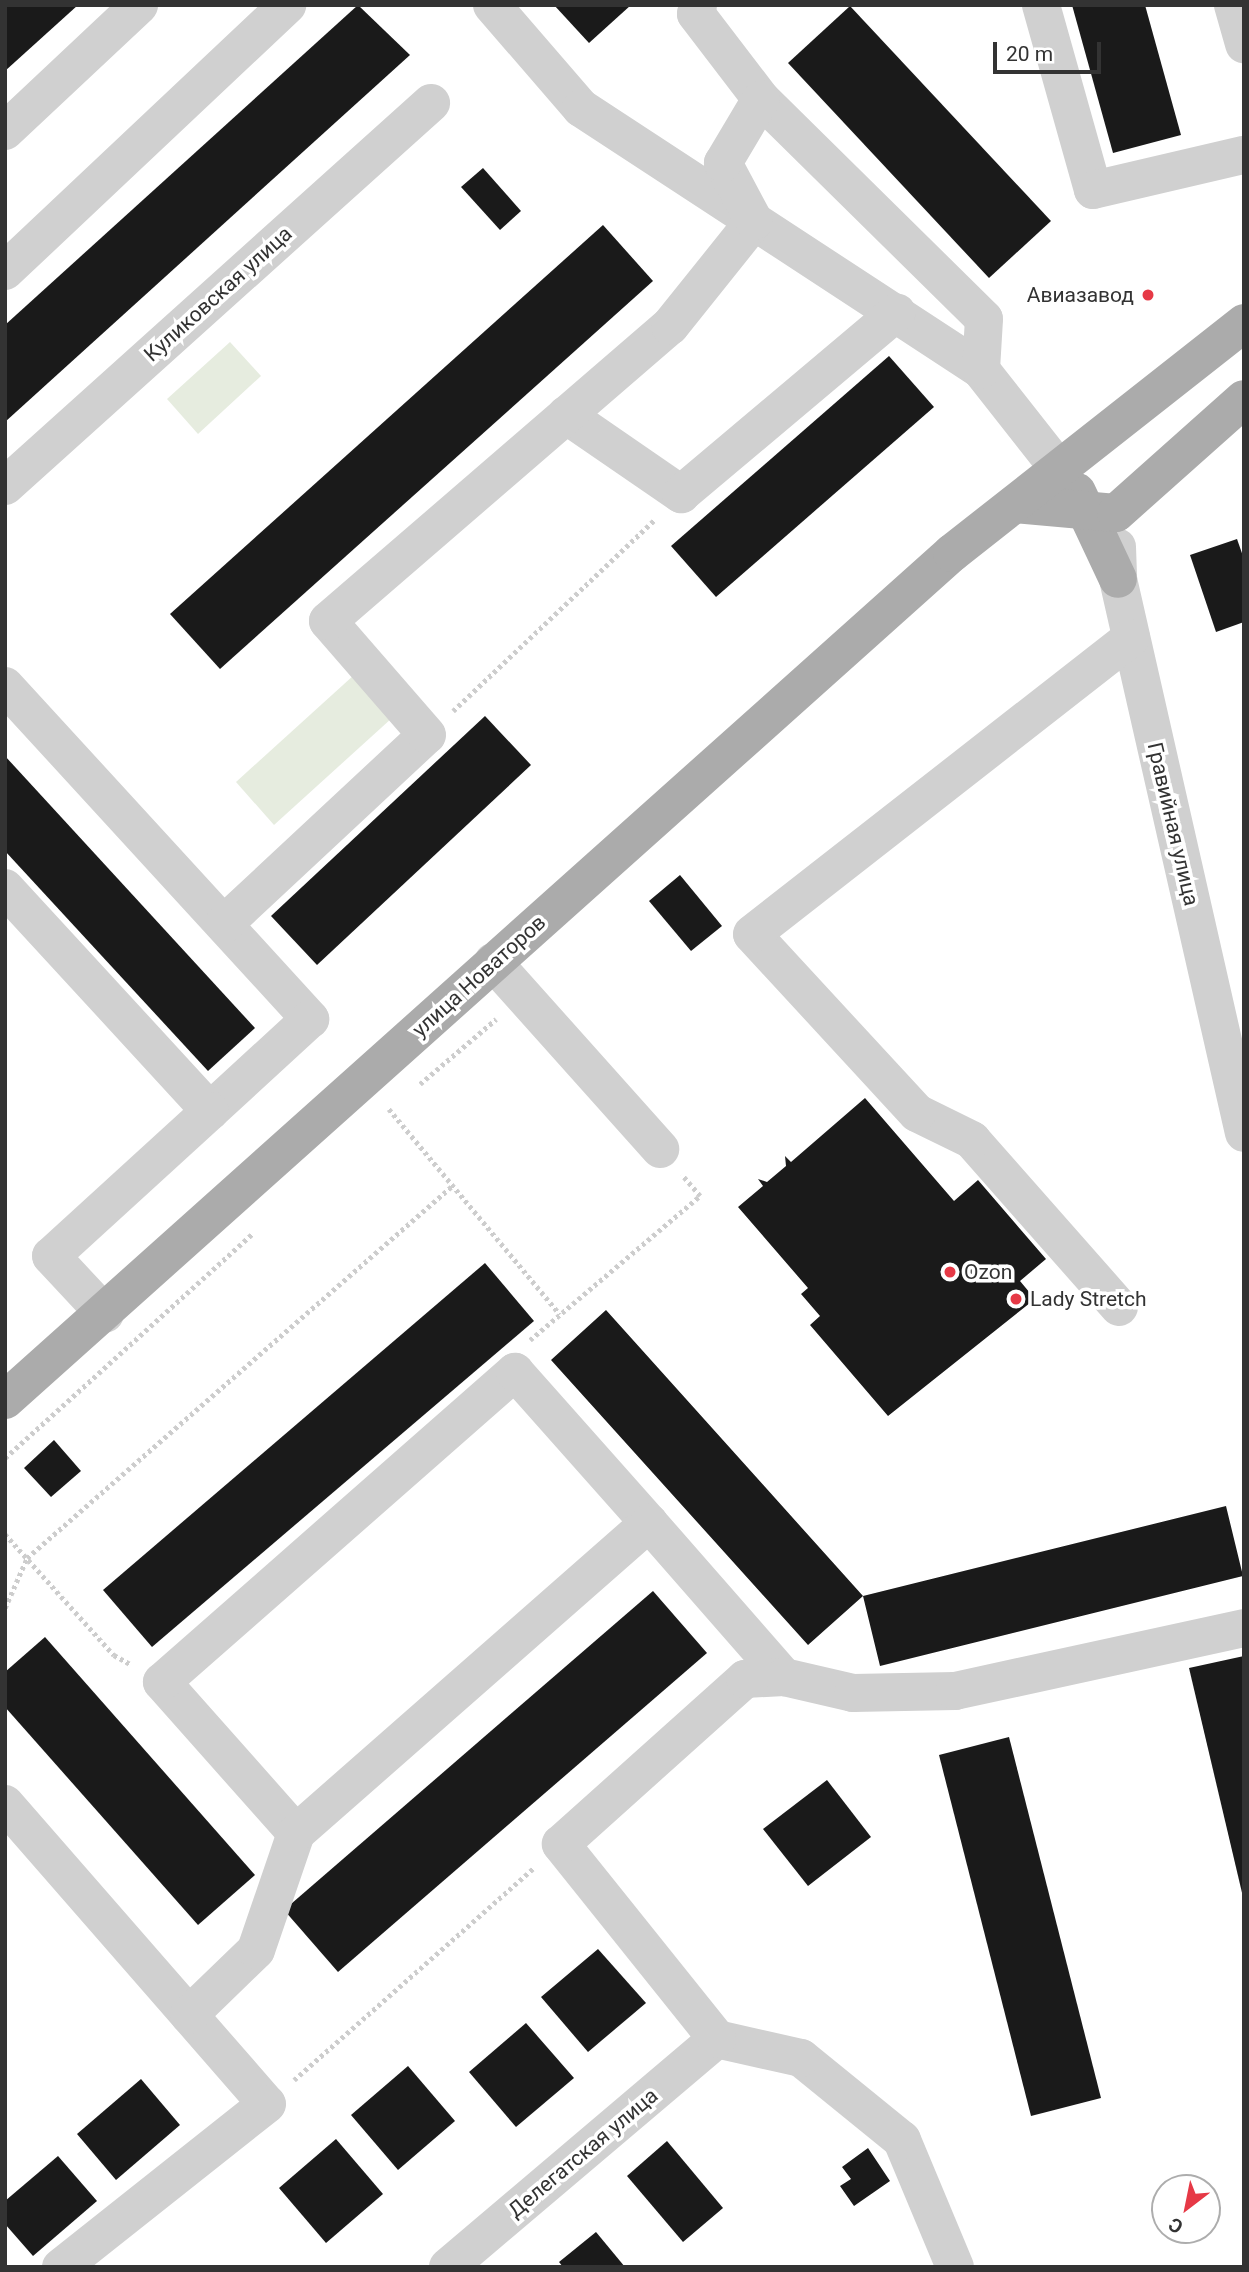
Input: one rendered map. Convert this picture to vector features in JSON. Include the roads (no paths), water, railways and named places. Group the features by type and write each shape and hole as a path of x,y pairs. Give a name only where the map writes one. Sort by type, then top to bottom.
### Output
{"main road":[{"name":"улица Новаторов","path":"5,1399 104,1314 493,962 952,553 1244,323"},
{"path":"1015,504 1116,513 1244,400"},
{"path":"1095,441 1076,492 1118,579"}],"street":[{"path":"5,131 139,5"},
{"path":"5,271 287,5"},
{"path":"492,5 581,108 897,312 981,370 1059,469"},
{"path":"698,5 696,14 761,99 984,319 981,370"},
{"path":"1041,5 1093,190 1244,155"},
{"path":"1233,5 1244,44"},
{"path":"754,221 723,163 761,99"},
{"name":"Куликовская улица","path":"5,486 430,103"},
{"path":"224,924 427,735 328,621 670,326 754,221"},
{"path":"566,415 681,494 897,312"},
{"name":"Гравийная улица","path":"1116,513 1118,579 1244,1133"},
{"path":"1119,1307 972,1140 917,1112 752,934 1131,638"},
{"path":"5,686 310,1019 51,1256 104,1314"},
{"path":"5,888 210,1111"},
{"path":"493,962 660,1149"},
{"path":"296,1833 162,1682 515,1372 784,1677"},
{"path":"189,2015 257,1950 296,1833 649,1523"},
{"path":"948,2264 902,2140 801,2058 717,2039 561,1844 719,1698 745,1679 784,1677 853,1693 955,1691 1244,1628"},
{"path":"5,1804 267,2104 61,2267"},
{"name":"Делегатская улица","path":"448,2267 717,2039"}],"place":[{"name":"Авиазавод","path":"1148,295"},
{"name":"Ozon","path":"950,1272"},
{"name":"Lady Stretch","path":"1016,1299"}]}
